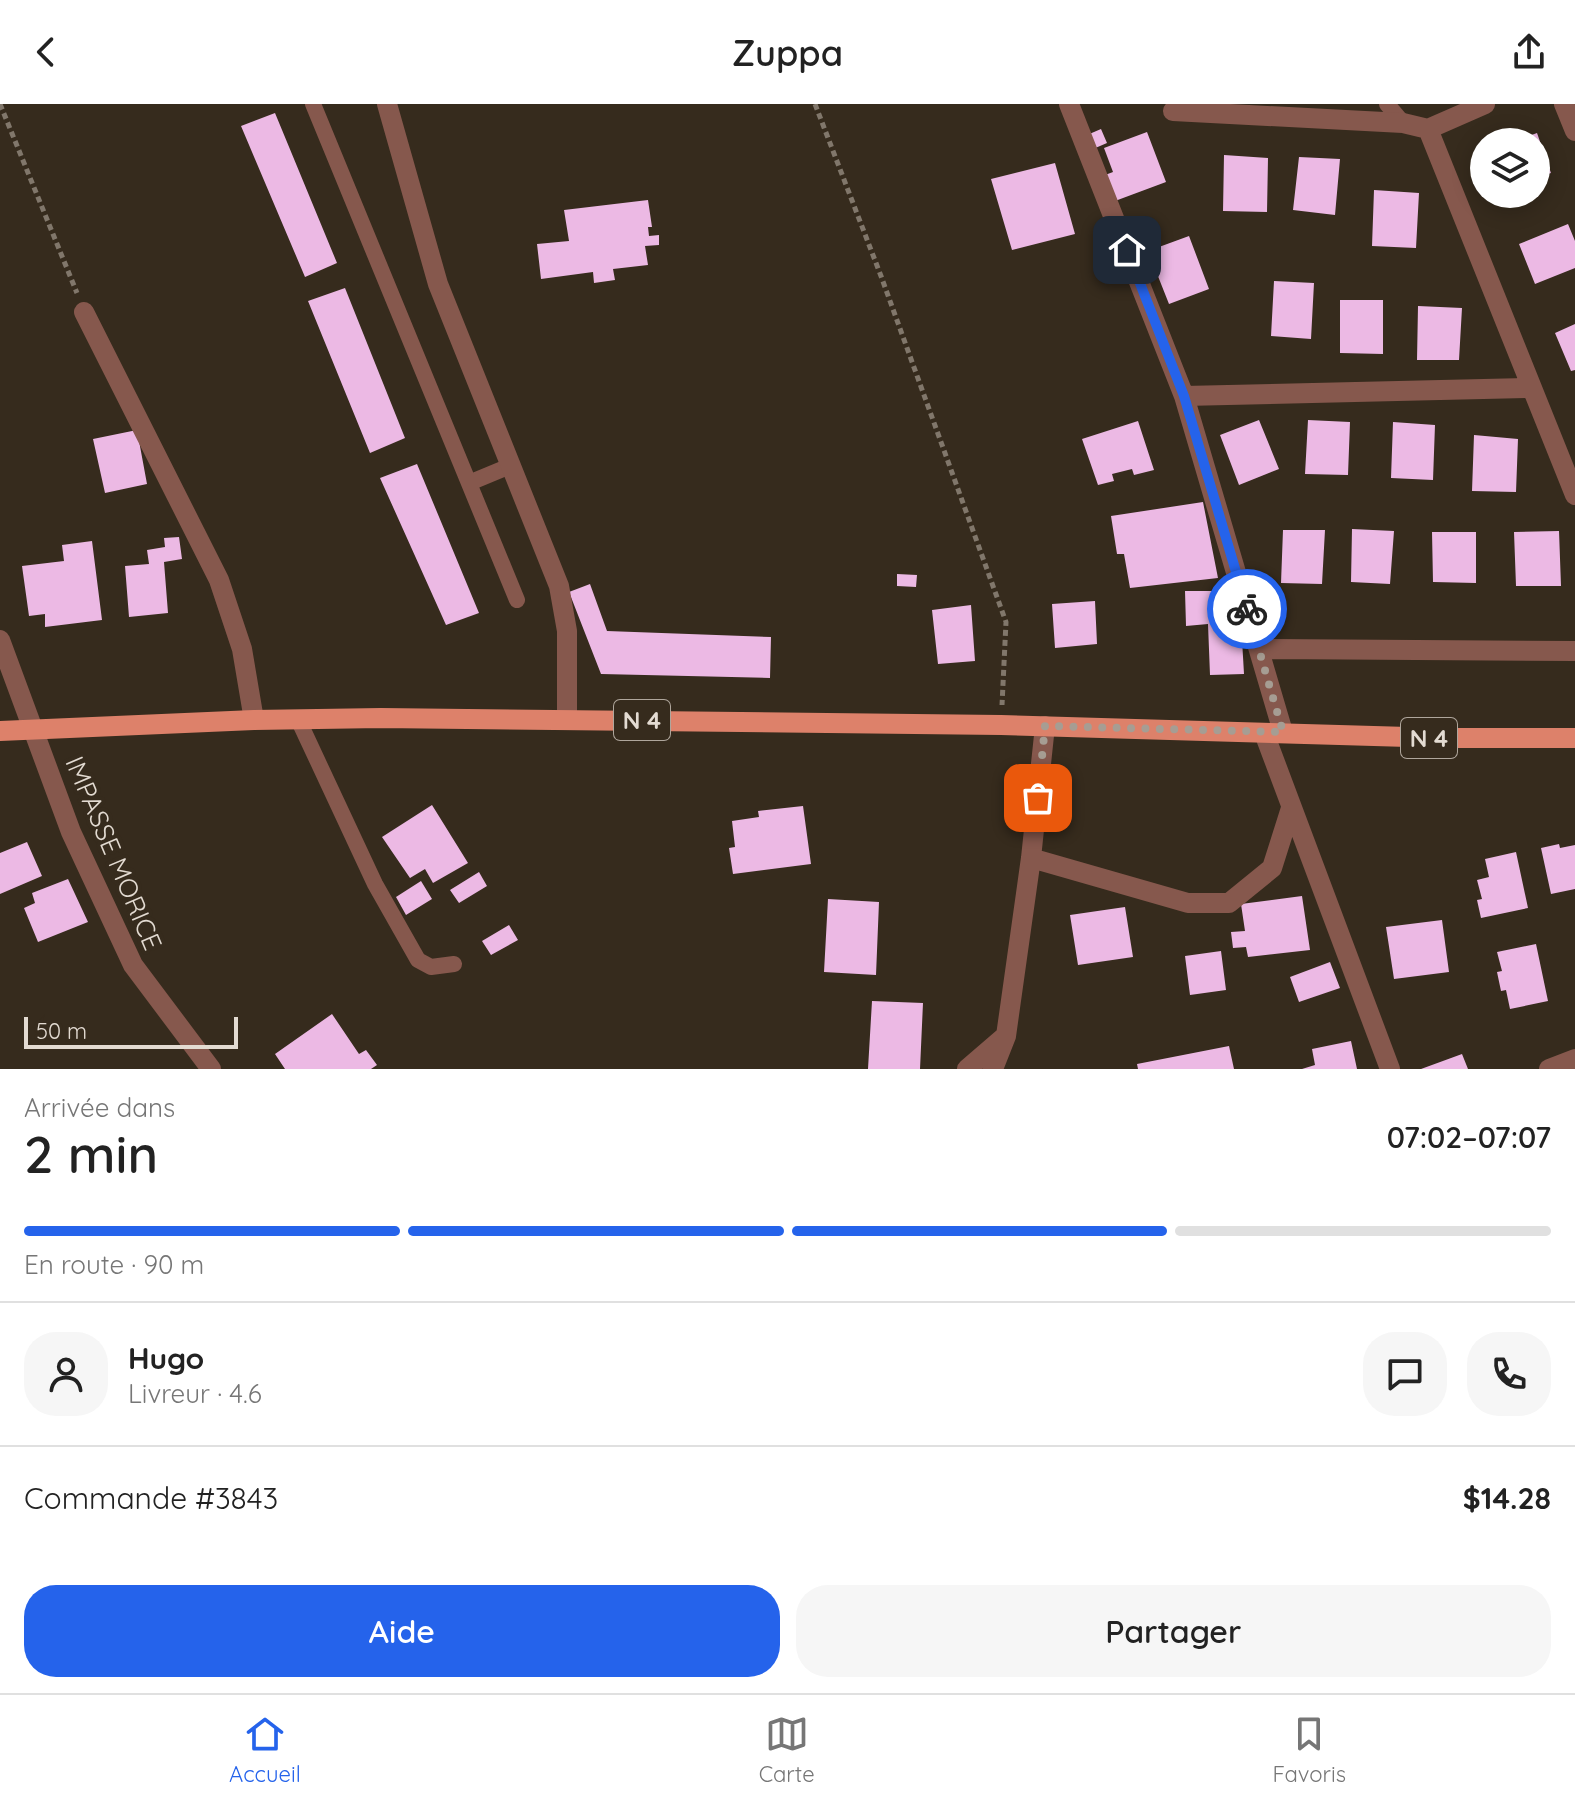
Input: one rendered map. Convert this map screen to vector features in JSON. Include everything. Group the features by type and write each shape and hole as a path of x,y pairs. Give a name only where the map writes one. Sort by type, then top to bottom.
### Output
{"main road":[{"name":"N 4","path":"0,731 298,719 567,719 1001,725 1443,738 1575,738"}],"street":[{"path":"387,104 438,284 559,586 567,631 567,719"},
{"path":"1069,104 1184,396 1259,649 1291,808 1390,1069"},
{"path":"1173,111 1403,123 1428,129 1485,104"},
{"path":"1428,129 1575,495"},
{"path":"84,312 219,580 242,649 254,720"},
{"path":"1184,396 1530,388"},
{"name":"IMPASSE MORICE","path":"0,640 71,832 133,965 211,1069"},
{"path":"1259,649 1575,651"},
{"path":"993,1069 1006,1036 1031,858 1045,726"},
{"path":"1031,858 1188,903 1229,903 1272,868 1291,808"},
{"path":"967,1069 1006,1036"},
{"path":"1549,1069 1575,1059"}],"lane":[{"path":"313,104 517,600"},
{"path":"1387,104 1403,123"},
{"path":"469,483 510,466"},
{"path":"298,719 375,884 418,960 431,967 454,964"}],"path":[{"path":"0,104 84,312"},
{"path":"815,104 881,276 1006,622 1001,725"}],"building":[{"path":"275,113 337,263 305,277 241,126"},
{"path":"1101,129 1107,143 1093,149 1087,135"},
{"path":"1147,132 1166,182 1115,201 1105,175 1113,172 1104,148"},
{"path":"1224,155 1268,158 1267,212 1223,211"},
{"path":"1299,157 1340,159 1335,215 1293,210"},
{"path":"1055,163 1075,234 1012,250 991,179"},
{"path":"1374,190 1419,193 1416,248 1372,246"},
{"path":"648,200 652,227 648,227 649,236 659,235 659,245 645,246 648,265 613,269 615,280 594,283 593,272 541,279 537,244 569,241 564,210"},
{"path":"1568,224 1575,241 1575,268 1535,284 1519,244"},
{"path":"1189,236 1209,289 1169,304 1148,251"},
{"path":"1274,281 1314,283 1311,339 1271,336"},
{"path":"345,288 405,438 370,453 308,301"},
{"path":"1340,300 1383,300 1383,354 1340,353"},
{"path":"1418,306 1462,308 1459,360 1417,360"},
{"path":"1575,324 1575,370 1571,371 1555,333"},
{"path":"1259,420 1279,469 1239,485 1220,435"},
{"path":"1308,420 1350,422 1348,475 1305,474"},
{"path":"1138,421 1154,470 1134,475 1132,469 1112,474 1114,481 1098,485 1082,439"},
{"path":"1393,422 1435,425 1433,480 1391,478"},
{"path":"137,430 147,484 105,493 93,439"},
{"path":"1474,435 1518,439 1516,492 1472,491"},
{"path":"417,464 479,613 446,625 380,478"},
{"path":"1203,502 1218,578 1130,588 1124,554 1117,554 1111,516"},
{"path":"1352,529 1394,531 1390,584 1351,582"},
{"path":"1283,530 1325,530 1322,584 1281,583"},
{"path":"1559,531 1561,586 1516,586 1514,532"},
{"path":"1432,532 1476,532 1476,583 1433,582"},
{"path":"179,537 182,559 164,562 168,613 129,617 125,566 149,564 147,550 165,547 164,538"},
{"path":"92,541 102,620 45,627 45,614 29,616 22,566 64,561 62,545"},
{"path":"897,574 917,575 916,587 897,586"},
{"path":"590,584 607,631 771,637 770,678 601,674 569,592"},
{"path":"1185,591 1226,591 1228,622 1241,622 1244,674 1210,675 1208,624 1186,626"},
{"path":"1095,601 1097,644 1055,648 1052,604"},
{"path":"971,605 975,661 938,664 932,610"},
{"path":"432,805 468,863 433,883 425,869 410,878 382,837"},
{"path":"803,806 811,864 733,874 729,848 735,847 732,821 759,817 758,811"},
{"path":"27,842 42,876 0,894 0,853"},
{"path":"1559,844 1560,848 1575,845 1575,889 1551,894 1541,848"},
{"path":"1516,852 1528,908 1481,918 1477,900 1482,899 1477,880 1489,877 1485,859"},
{"path":"479,872 487,886 459,903 450,890"},
{"path":"68,879 88,922 38,942 24,908 35,903 32,893"},
{"path":"421,881 432,899 406,915 396,897"},
{"path":"1302,896 1310,950 1248,957 1246,947 1233,948 1231,932 1245,931 1241,904"},
{"path":"828,899 879,902 876,975 824,972"},
{"path":"1125,907 1133,957 1078,965 1070,915"},
{"path":"1442,920 1449,972 1394,979 1386,927"},
{"path":"509,925 518,940 491,955 482,941"},
{"path":"1536,944 1548,1001 1510,1009 1506,990 1501,991 1497,972 1502,971 1497,952"},
{"path":"1221,951 1226,990 1190,995 1185,956"},
{"path":"1330,962 1340,988 1299,1002 1290,977"},
{"path":"872,1001 923,1003 920,1069 868,1069"},
{"path":"332,1014 359,1054 366,1050 377,1065 371,1069 285,1069 275,1054"},
{"path":"1351,1041 1357,1069 1302,1069 1315,1065 1312,1049"},
{"path":"1229,1046 1234,1069 1138,1069 1137,1064"},
{"path":"1462,1054 1468,1069 1421,1069"}],"way so far":[{"path":"1038,798 1045,726 1283,732 1247,609"}],"route":[{"path":"1127,250 1184,396 1247,609"}]}
